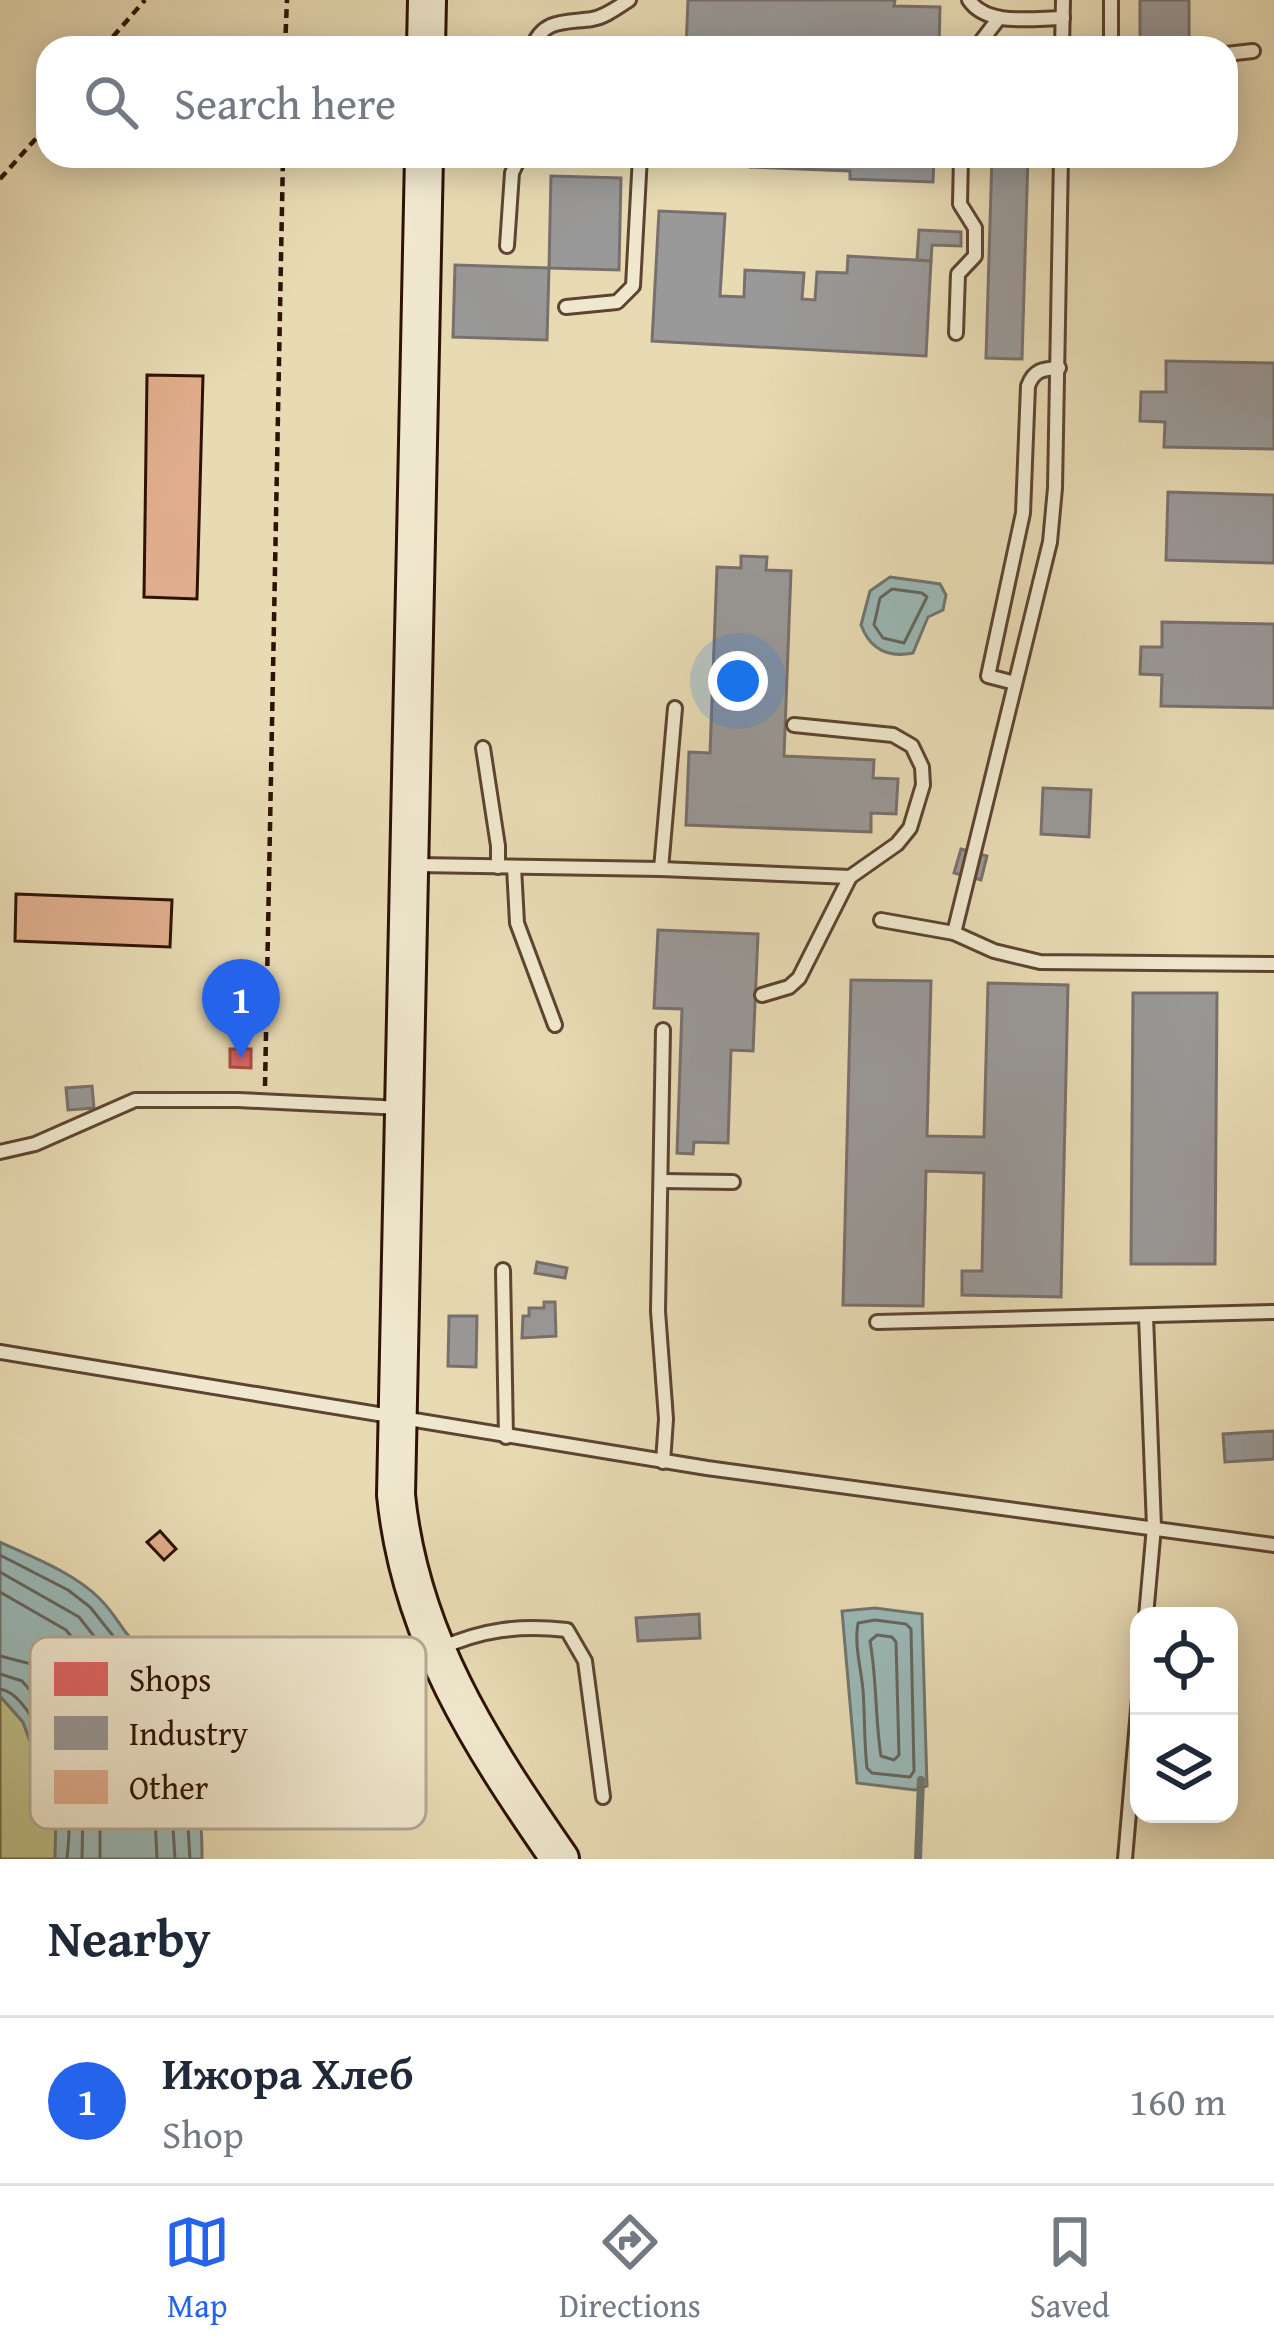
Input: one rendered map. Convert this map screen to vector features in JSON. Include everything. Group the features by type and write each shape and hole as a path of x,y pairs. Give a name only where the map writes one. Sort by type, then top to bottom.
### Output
{"main road":[{"path":"426,36 428,0"},
{"path":"424,168 396,1420 400,1538 413,1596 435,1650 489,1752 560,1859"}],"lane":[{"path":"537,36 562,19 597,19 629,0"},
{"path":"969,0 975,9 999,18 1063,18"},
{"path":"1062,36 1063,0"},
{"path":"1111,0 1111,36"},
{"path":"985,36 999,18"},
{"path":"1238,52 1252,51"},
{"path":"507,246 514,168"},
{"path":"566,307 617,302 633,286 639,168"},
{"path":"956,333 958,274 974,256 975,242 975,228 960,204 961,168"},
{"path":"954,933 1050,542 1059,368 1061,168"},
{"path":"1015,683 988,676 1023,513 1028,386 1033,374 1059,368"},
{"path":"661,868 675,708"},
{"path":"762,995 790,987 799,978 850,877 897,844 919,808 922,767 912,746 893,735 794,725"},
{"path":"483,748 498,867"},
{"path":"409,865 661,868 850,877"},
{"path":"514,867 517,923 555,1025"},
{"path":"881,920 954,933 994,951 1040,962 1274,964"},
{"path":"663,1030 658,1310 666,1419 663,1462"},
{"path":"0,1152 35,1144 135,1100 404,1108"},
{"path":"662,1181 733,1182"},
{"path":"502,1270 506,1437"},
{"path":"877,1322 1274,1312"},
{"path":"1146,1316 1154,1527 1147,1607"},
{"path":"0,1352 663,1462 1274,1545"},
{"path":"506,1407 520,1399"},
{"path":"435,1650 492,1629 567,1630 585,1660 603,1797"},
{"path":"1125,1859 1138,1715"}],"path":[{"path":"114,36 145,0"},
{"path":"286,36 287,0"},
{"path":"0,179 36,138"},
{"path":"265,1101 283,168"}],"green space":[{"path":"0,1696 23,1722 30,1741 30,1829 56,1829 55,1859 0,1859"}],"water":[{"path":"890,577 940,584 946,595 943,610 928,617 913,653 881,650 861,625 870,591"},
{"path":"0,1542 77,1581 99,1598 131,1637 30,1637 30,1741 23,1722 0,1696"},
{"path":"875,1608 922,1614 927,1786 915,1790 857,1783 842,1611"},
{"path":"56,1829 201,1829 202,1859 55,1859"}],"building: Shops":[{"path":"230,1049 251,1049 251,1068 230,1067"}],"building: Industry":[{"path":"688,0 895,0 894,6 940,7 939,36 686,36"},
{"path":"1140,0 1189,0 1189,36 1140,36"},
{"path":"775,168 934,168 933,182 850,179 850,171"},
{"path":"992,168 1028,168 1022,359 986,358"},
{"path":"551,176 621,178 619,270 549,268"},
{"path":"659,211 725,214 720,296 744,297 745,270 804,273 802,299 815,300 817,272 847,273 848,256 931,261 926,356 652,341"},
{"path":"919,230 961,232 961,246 932,245 931,261 917,260"},
{"path":"455,265 549,268 547,340 453,337"},
{"path":"1166,361 1274,363 1274,449 1164,447 1165,422 1140,421 1141,392 1166,392"},
{"path":"1168,492 1274,495 1274,563 1166,560"},
{"path":"741,556 767,557 766,570 791,571 784,756 874,760 873,778 898,779 896,814 871,813 871,832 686,825 689,752 710,753 717,567 741,568"},
{"path":"1162,622 1274,624 1274,708 1161,706 1162,675 1140,674 1141,647 1162,647"},
{"path":"1043,788 1091,790 1089,837 1041,834"},
{"path":"961,849 987,856 981,880 954,873"},
{"path":"658,930 758,934 753,1051 731,1050 728,1143 694,1142 693,1154 677,1153 682,1009 654,1008"},
{"path":"851,980 931,981 927,1136 984,1137 988,983 1068,985 1061,1297 962,1295 962,1271 982,1271 984,1173 926,1171 923,1306 843,1305"},
{"path":"1133,993 1217,993 1215,1264 1131,1264"},
{"path":"92,1086 94,1108 68,1110 66,1088"},
{"path":"537,1262 567,1268 565,1278 535,1273"},
{"path":"544,1302 555,1302 556,1336 522,1338 523,1316 529,1316 529,1308 544,1308"},
{"path":"449,1316 477,1316 476,1367 448,1366"},
{"path":"1274,1431 1274,1459 1225,1462 1223,1434"},
{"path":"699,1614 700,1638 638,1641 636,1618"}],"building: Other":[{"path":"147,375 203,376 197,599 144,597"},
{"path":"16,894 172,900 170,947 15,941"},
{"path":"160,1531 176,1549 164,1560 147,1542"}],"waterway":[{"path":"918,1859 921,1780"}],"place":[{"name":"Ижора Хлеб","path":"241,1058"}]}
